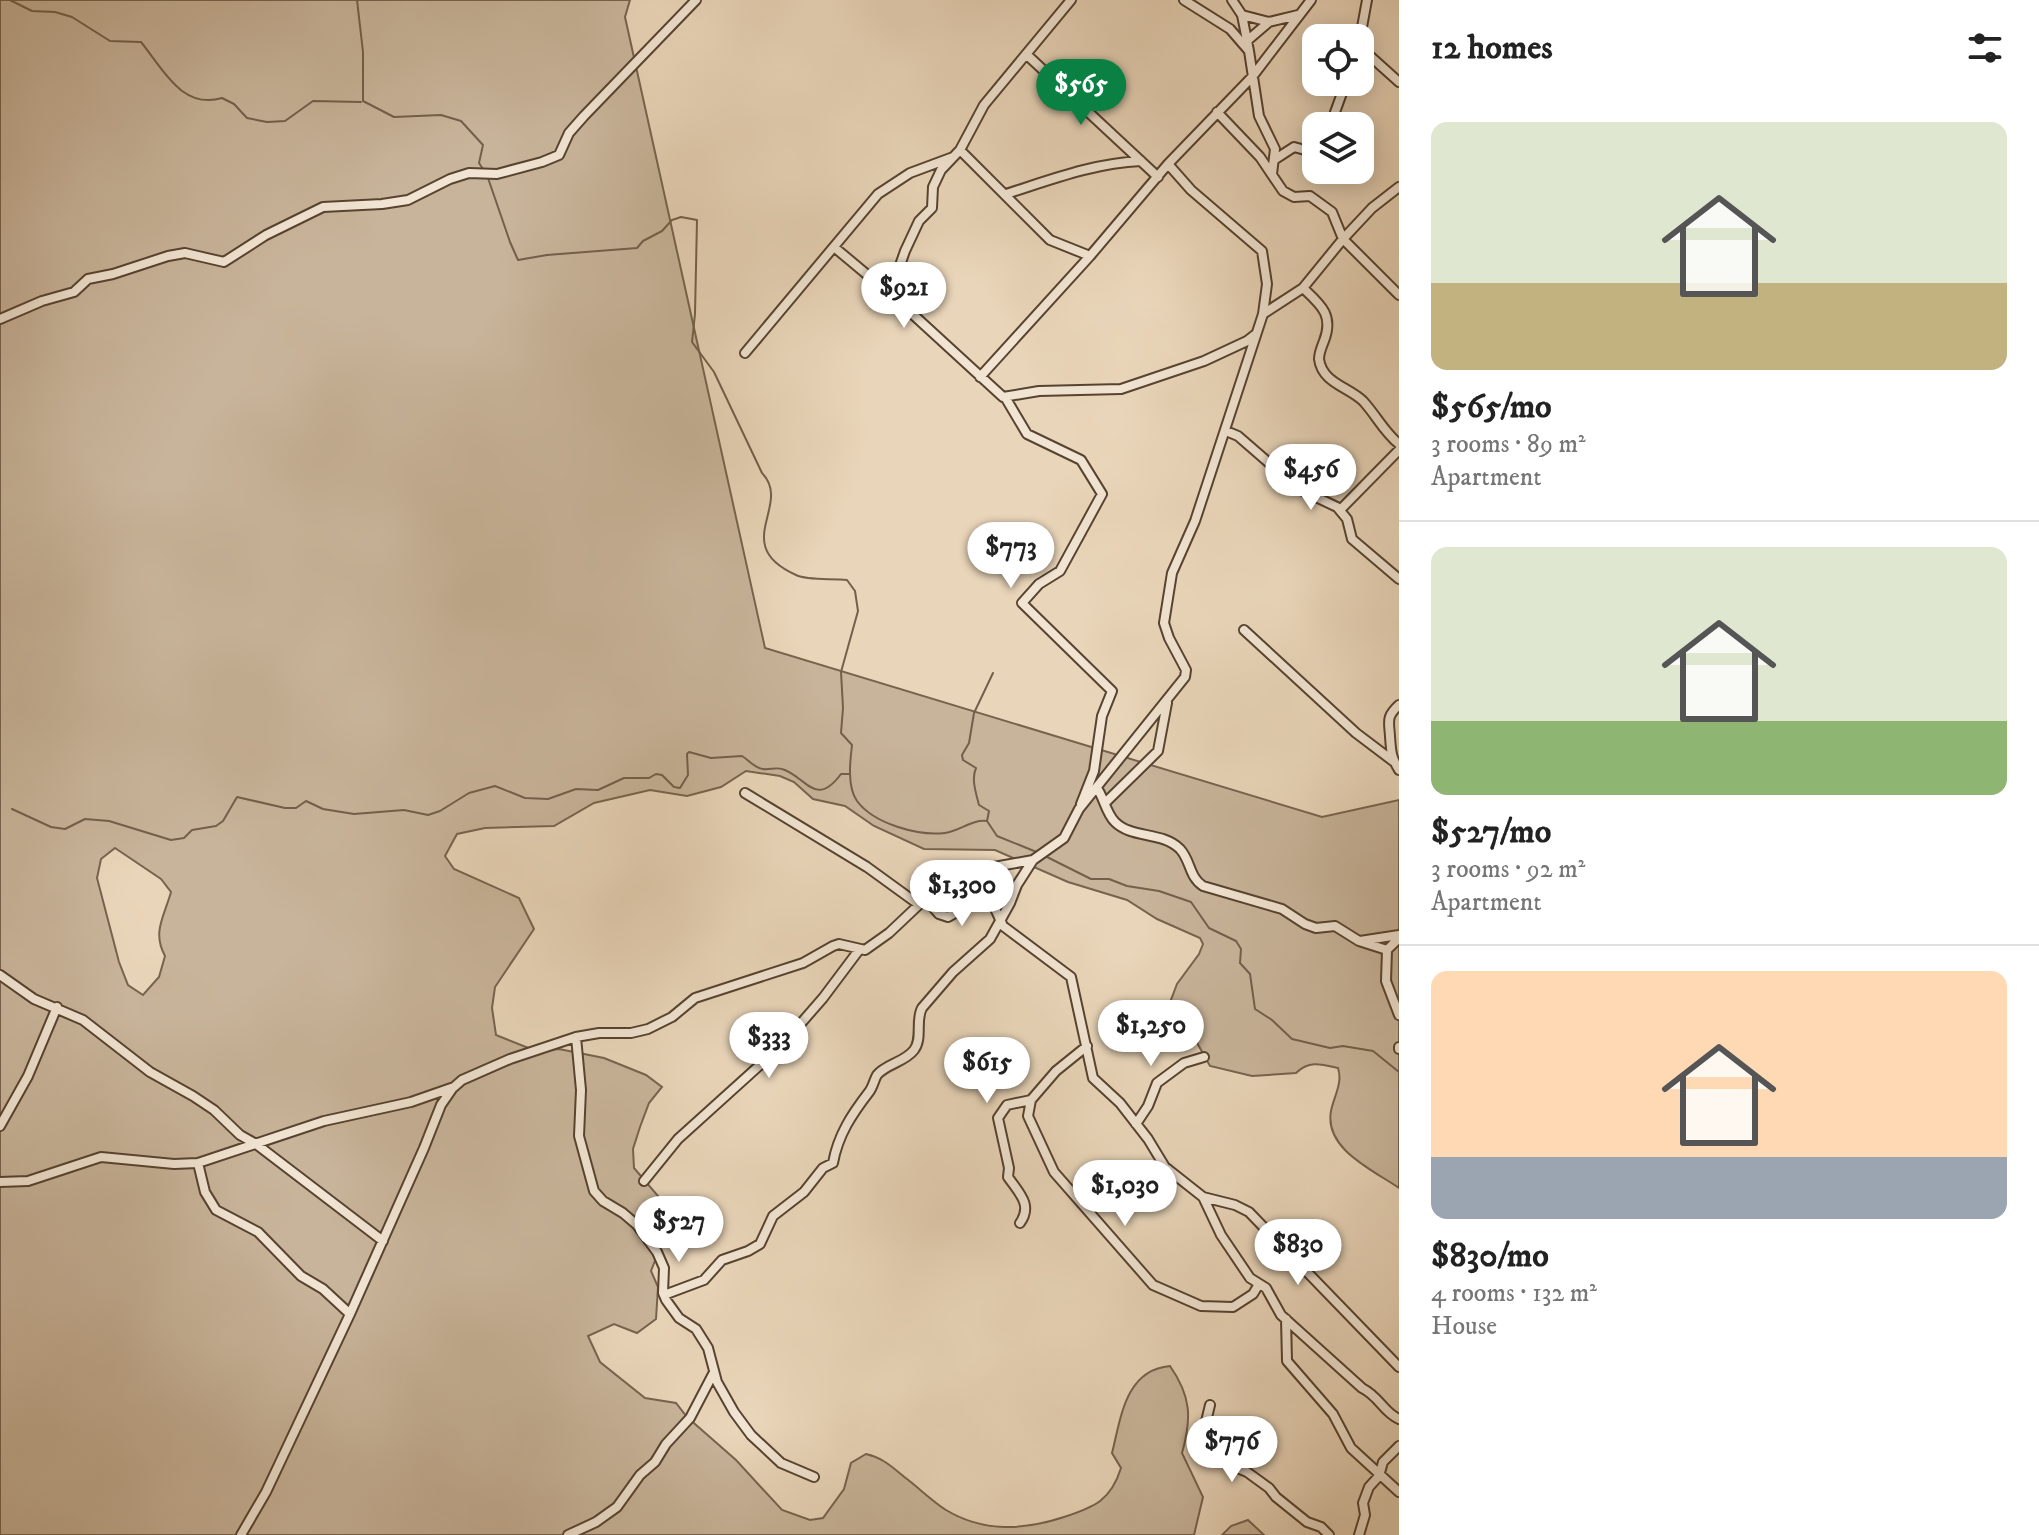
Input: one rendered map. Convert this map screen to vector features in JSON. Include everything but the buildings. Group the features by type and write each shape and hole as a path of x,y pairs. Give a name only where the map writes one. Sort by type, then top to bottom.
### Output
{"street":[{"path":"0,319 42,301 74,292 88,279 168,256 185,253 224,262 266,235 323,207 408,200 469,173 497,174 559,155 569,133 584,116 696,0"},
{"path":"895,298 898,271 905,251 919,221 932,208 933,187 938,177 958,153 984,105 1071,0"},
{"path":"1184,0 1230,29 1249,51"},
{"path":"1232,0 1242,15 1248,40 1259,116 1275,149 1272,175"},
{"path":"980,377 1090,256 1168,164 1252,77 1311,0"},
{"path":"1363,24 1367,0"},
{"path":"1242,15 1269,22"},
{"path":"1248,40 1269,22 1298,15"},
{"path":"1026,54 1158,177"},
{"path":"1374,60 1399,82"},
{"path":"1217,112 1260,157 1286,194 1310,196 1328,208 1343,239 1399,295"},
{"path":"1274,160 1294,147 1302,149"},
{"path":"958,153 1006,194 1050,240 1090,256"},
{"path":"745,353 878,194 910,173 958,153"},
{"path":"1006,194 1055,176 1113,162 1141,161"},
{"path":"1079,809 1186,673 1164,623 1172,573 1195,521 1263,314 1267,284 1262,251 1191,190 1168,164"},
{"path":"1263,314 1303,288 1372,208 1397,192"},
{"path":"664,1295 704,1280 722,1260 760,1244 773,1216 804,1192 823,1168 833,1163 837,1141 878,1075 914,1050 922,1008 965,960 985,945 1033,860 1064,838 1094,771 1102,716 1112,691 1022,603 1036,587 1060,571 1102,494 1081,460 1027,434 1005,397 834,247"},
{"path":"1303,288 1322,306 1327,320 1328,329 1319,360 1324,370 1335,384 1363,401 1399,447 1340,510"},
{"path":"1005,397 1039,391 1121,389 1204,361 1247,341 1257,333"},
{"path":"1226,431 1238,436 1299,489 1331,502 1347,519 1352,539 1399,579"},
{"path":"1244,630 1356,733 1393,761"},
{"path":"1105,803 1158,751 1168,699"},
{"path":"1399,705 1388,720 1389,752 1399,770"},
{"path":"1097,788 1116,823 1177,846 1195,881 1203,886 1282,909 1316,928 1335,926 1359,941 1387,950"},
{"path":"745,793 939,914 948,917 989,894 1015,889"},
{"path":"644,1181 678,1139 782,1045 859,950 873,945 943,882 966,872 1033,860"},
{"path":"966,872 982,880 1000,923 1071,977 1093,1078 1120,1103 1165,1167 1203,1197 1249,1212 1399,1367"},
{"path":"1359,941 1399,936"},
{"path":"1399,936 1387,950 1386,981 1399,1015"},
{"path":"241,1535 266,1492 350,1314 441,1105 454,1087 491,1067 576,1037 648,1029 672,1017 695,998 803,963 833,946 844,945 859,950"},
{"path":"0,975 34,999 83,1020 150,1072 214,1110 240,1135 383,1241"},
{"path":"0,1126 28,1076 57,1007"},
{"path":"576,1037 581,1090 579,1136 594,1191 637,1225 657,1252 664,1268 664,1295 679,1318 696,1329 708,1348 713,1374 751,1435 781,1463 814,1477"},
{"path":"1087,1046 1056,1071 1031,1100 1028,1116 1054,1172 1153,1285 1201,1306 1233,1307 1253,1294 1259,1284"},
{"path":"1136,1124 1148,1106 1157,1083 1184,1063 1204,1057"},
{"path":"0,1182 28,1181 101,1157 174,1164 198,1163 324,1121 411,1102 454,1087"},
{"path":"1020,1223 1027,1206 1008,1177 1009,1168 998,1118 1007,1105 1031,1100"},
{"path":"198,1163 205,1192 216,1210 258,1232 301,1276 323,1289 350,1314"},
{"path":"1203,1197 1221,1235 1250,1278 1266,1288 1286,1319 1362,1388 1377,1396 1391,1415 1399,1419"},
{"path":"1286,1319 1287,1361 1333,1414 1351,1448 1399,1492"},
{"path":"568,1535 596,1522 617,1507 640,1475 655,1462 666,1444 690,1418 713,1374"},
{"path":"1210,1405 1202,1438 1223,1462 1247,1472 1307,1522 1321,1527 1329,1535"},
{"path":"1359,1535 1365,1515 1363,1503 1369,1487 1383,1462 1399,1446"}],"shaded area":[{"path":"0,0 630,0 625,17 765,648 1322,817 1399,800 1399,1188 1364,1166 1335,1137 1331,1111 1339,1084 1338,1068 1316,1064 1296,1073 1252,1076 1210,1066 1196,1041 1163,1021 1177,984 1199,954 1203,944 1200,938 1157,919 1127,900 1068,882 995,850 924,849 874,826 845,806 813,799 794,782 780,776 746,771 721,787 687,796 650,790 594,803 554,826 485,828 457,834 445,856 454,869 519,898 534,929 495,987 492,1008 496,1035 536,1051 559,1049 604,1058 646,1075 662,1087 649,1103 633,1149 634,1168 664,1203 671,1220 651,1271 658,1287 656,1319 637,1333 614,1324 588,1336 600,1362 645,1398 676,1403 687,1417 736,1460 782,1510 810,1520 823,1518 844,1489 851,1463 866,1454 888,1464 946,1510 975,1523 1004,1527 1034,1525 1064,1517 1093,1506 1107,1495 1121,1468 1112,1453 1128,1398 1143,1376 1170,1366 1182,1387 1188,1408 1182,1453 1203,1497 1194,1535 0,1535","holes":["115,848 161,879 171,892 159,932 165,956 159,977 143,995 128,985 97,878 101,859"]},
{"path":"1248,1520 1264,1535 1222,1535 1231,1526"}],"waterway":[{"path":"10,0 32,11 55,12 72,17 110,41 141,42 166,75 185,93 208,100 222,98 234,104 247,118 267,122 285,121 313,101 361,102"},
{"path":"357,0 363,52 363,101 394,117 441,115 461,121 483,145 479,163 483,169"},
{"path":"488,178 518,260 637,248 672,220 681,217 697,220 692,342 714,372 770,485 771,498 764,538 767,551 777,563 796,575 847,580 855,591 858,611 841,672 841,733 852,745 850,774 857,801 885,822 922,832 945,833 987,821 997,836 1039,853"},
{"path":"987,821 989,811 979,805 975,791 976,768 963,760 962,755 969,743 974,713 993,673"},
{"path":"12,809 51,827 65,829 85,819 109,821 171,840 184,838 192,830 216,826 223,821 237,797 285,808 296,808 306,801 323,809 354,814 404,810 428,815 469,793 495,786 525,798 548,799 576,789 598,790 624,778 649,778 656,774 680,788 688,775 689,752 711,758 742,756 760,768 780,768 817,790 832,784 841,774 849,774"},
{"path":"1045,856 1091,879 1109,879 1191,902 1209,928 1236,941 1241,949 1240,963 1250,974 1255,1009 1292,1039 1330,1048 1343,1046 1373,1051 1399,1072"}]}
